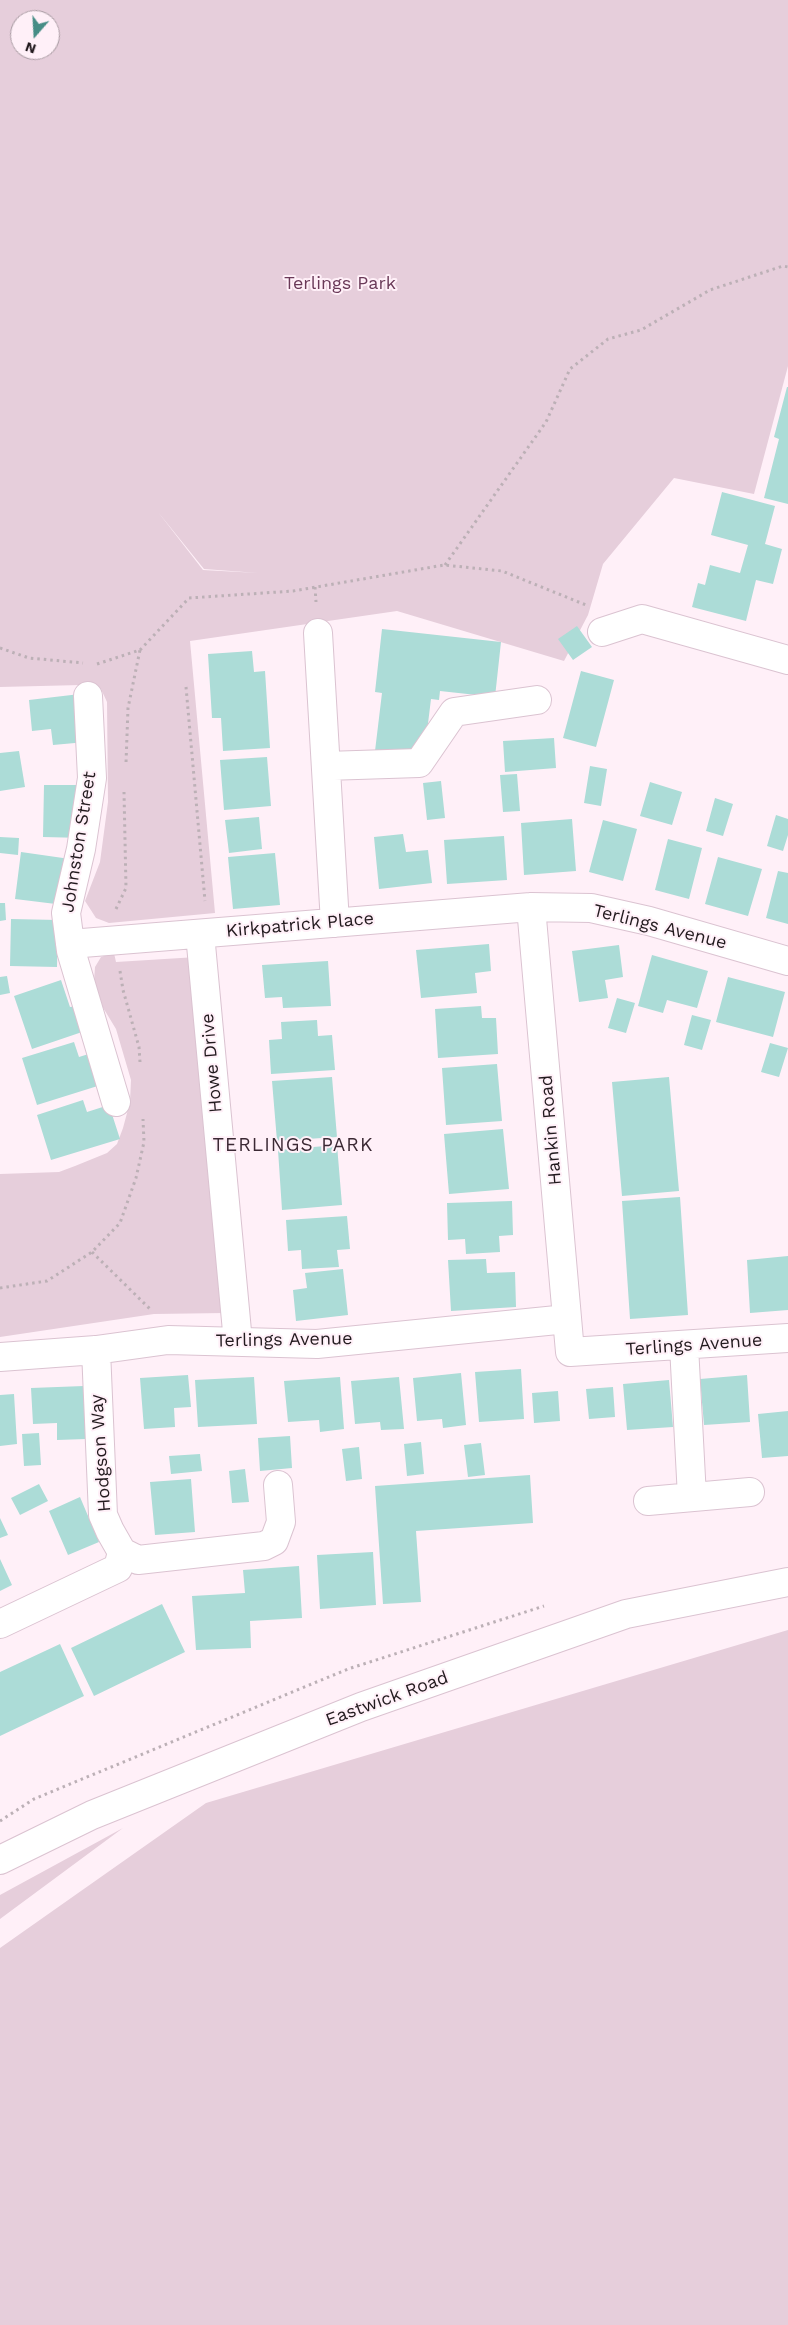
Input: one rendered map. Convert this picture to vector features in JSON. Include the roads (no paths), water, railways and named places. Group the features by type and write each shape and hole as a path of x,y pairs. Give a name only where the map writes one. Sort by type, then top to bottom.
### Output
{"street":[{"path":"602,632 642,619 788,660"},
{"path":"318,633 335,923"},
{"name":"Johnston Street","path":"88,696 92,778 82,850 66,913 70,944 116,1102"},
{"path":"326,766 419,763 454,712 537,700"},
{"name":"Kirkpatrick Place","path":"70,944 530,907"},
{"name":"Terlings Avenue","path":"530,907 591,908 649,921 788,961"},
{"name":"Hankin Road","path":"530,907 570,1352"},
{"name":"Howe Drive","path":"204,933 238,1342"},
{"name":"Terlings Avenue","path":"0,1357 96,1350 168,1340 318,1344 567,1319"},
{"name":"Terlings Avenue","path":"570,1352 788,1338"},
{"path":"684,1346 692,1497"},
{"name":"Hodgson Way","path":"96,1350 103,1515 122,1552"},
{"path":"0,1624 118,1568 122,1552 138,1560 264,1546 274,1541 281,1522 278,1485"},
{"path":"648,1501 750,1492"},
{"name":"Eastwick Road","path":"0,1860 92,1815 379,1700 626,1614 788,1582"}],"district":[{"name":"TERLINGS PARK","path":"293,1145"}],"park label":[{"name":"Terlings Park","path":"340,284"}]}
